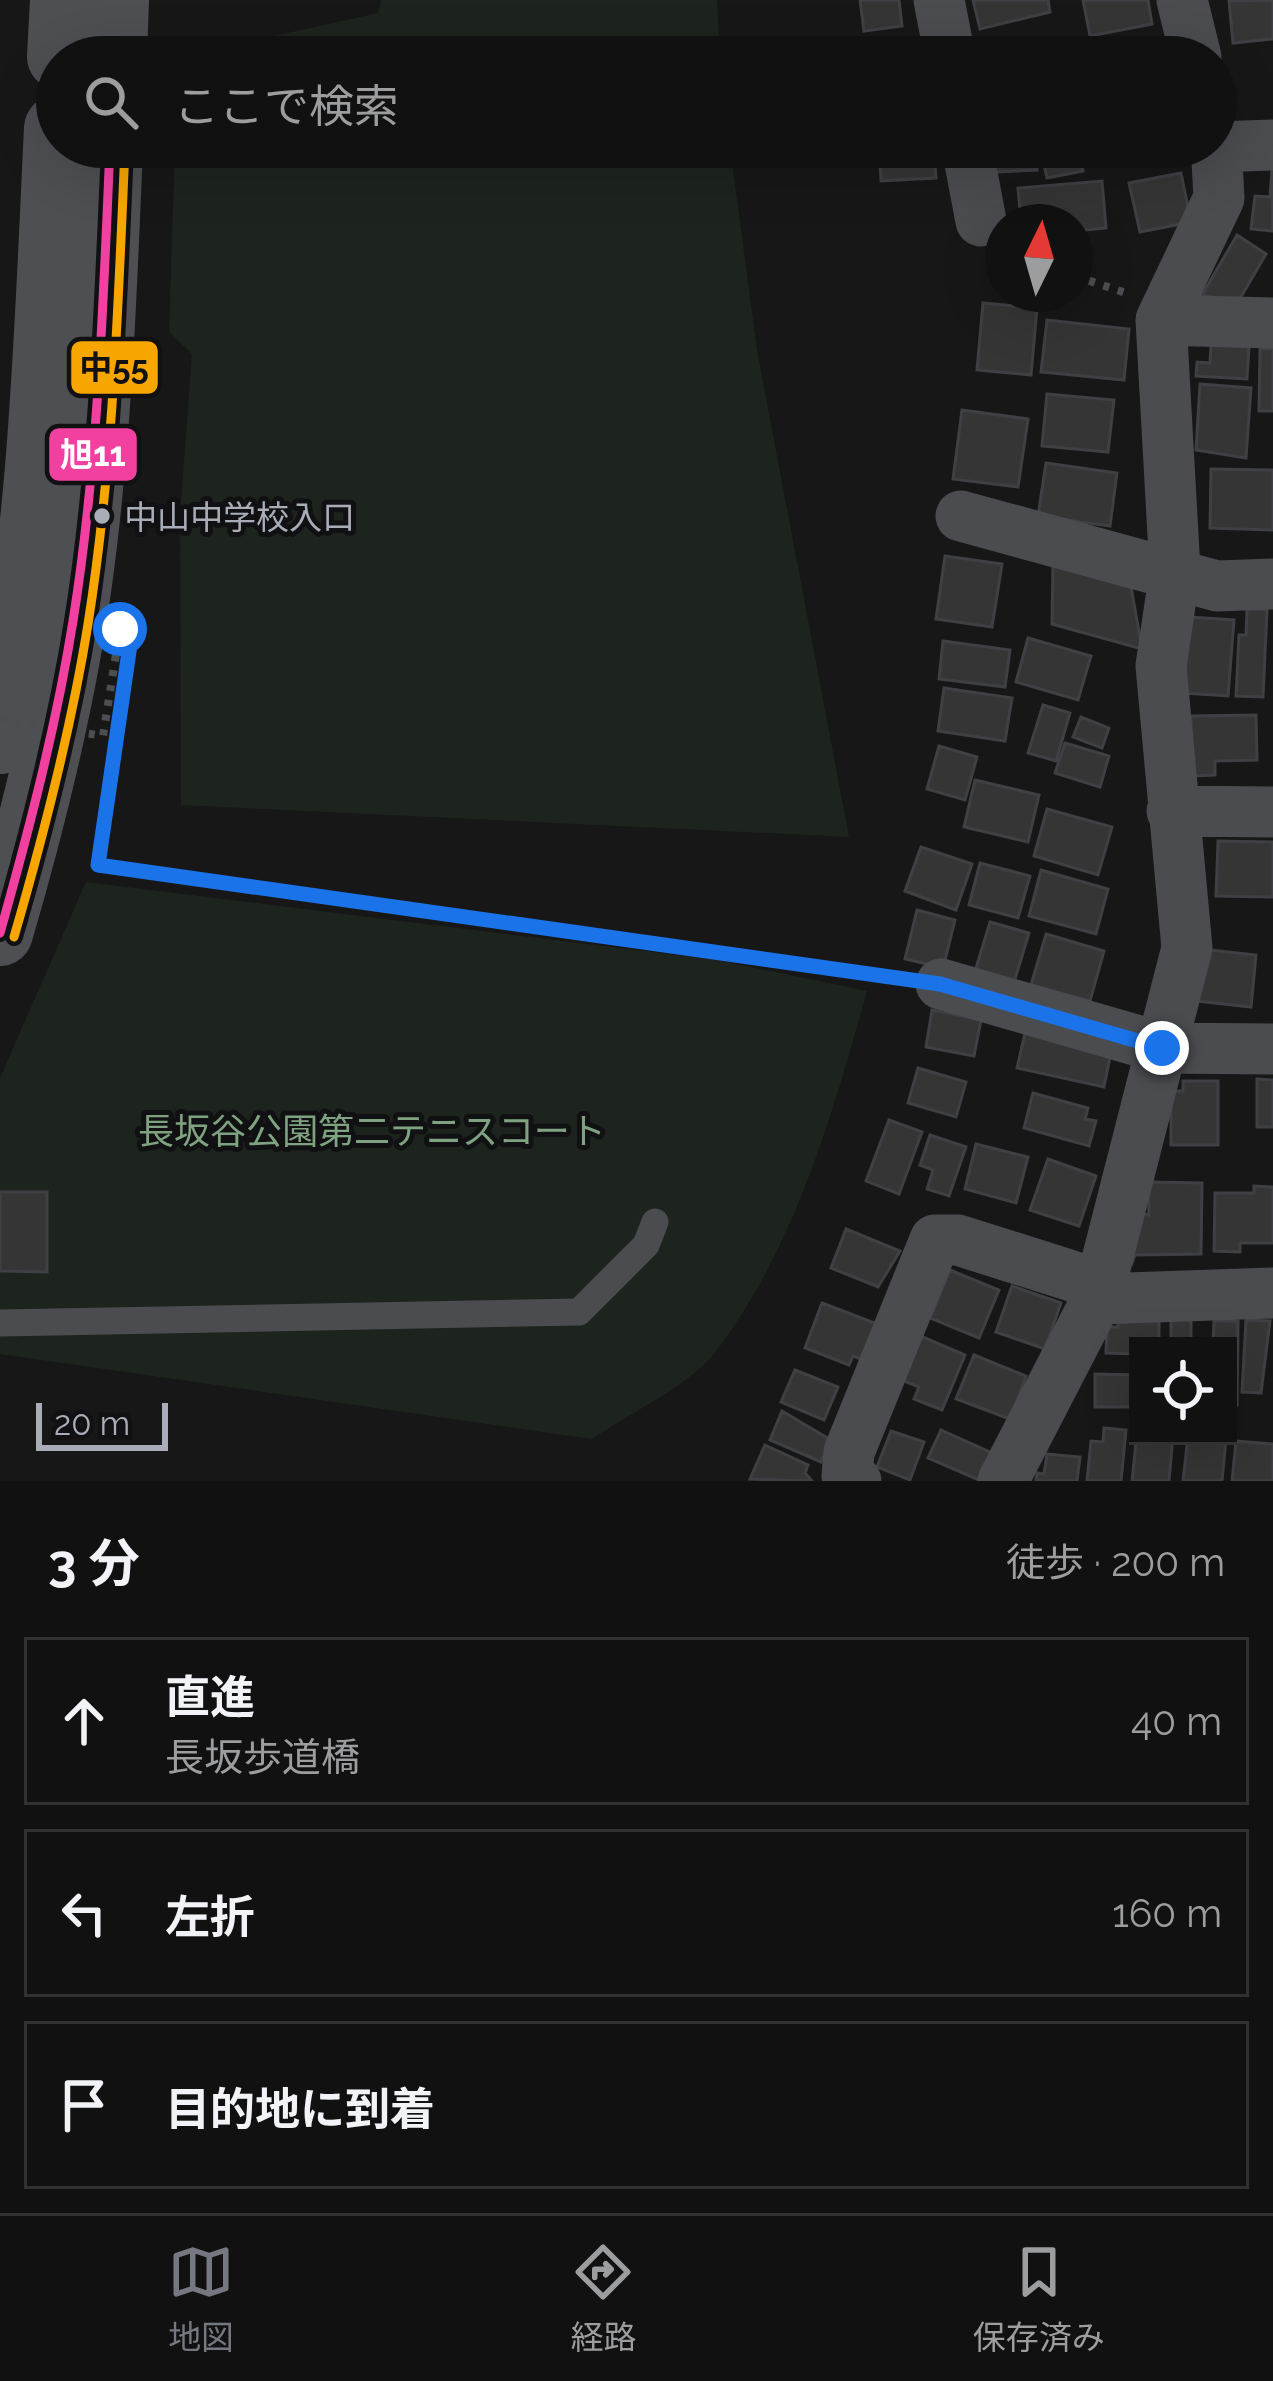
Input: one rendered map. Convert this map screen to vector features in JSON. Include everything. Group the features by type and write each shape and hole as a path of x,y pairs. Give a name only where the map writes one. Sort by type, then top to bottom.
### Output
{"main road":[{"path":"61,36 63,0"},
{"path":"115,36 116,0"},
{"path":"0,741 25,621 42,446 55,168"},
{"path":"0,933 51,742 80,578 96,422 109,168"}],"street":[{"path":"939,0 946,36"},
{"path":"1182,0 1191,36"},
{"path":"1237,144 1273,145"},
{"path":"971,168 981,221"},
{"path":"1004,1481 1097,1292 1187,948 1161,666 1174,571 1161,320 1219,198 1217,168"},
{"path":"1161,320 1273,322"},
{"path":"961,516 1217,586 1273,584"},
{"path":"1172,811 1273,812"},
{"path":"940,984 1162,1048 1273,1049"},
{"path":"856,1481 848,1476 849,1452 935,1240 958,1240 1097,1292 1273,1293"}],"lane":[{"path":"0,1323 579,1312 646,1245 655,1222"}],"path":[{"path":"0,719 103,736 120,629 132,631 98,865 940,984"}],"green space":[{"path":"381,0 717,0 719,36 274,36 378,13"},
{"path":"174,168 733,168 757,350 849,837 181,805 180,515 192,354 169,332"},
{"name":"長坂谷公園第二テニスコート","path":"86,882 717,960 867,991 807,1181 741,1315 703,1366 592,1439 0,1354 0,1078"}],"building":[{"path":"860,0 899,0 902,26 864,31"},
{"path":"973,0 1048,0 1050,12 980,29"},
{"path":"1083,0 1148,0 1152,24 1090,36"},
{"path":"1273,0 1273,39 1237,43 1229,1"},
{"path":"880,168 935,168 936,178 881,181"},
{"path":"978,168 1037,168 1037,170 978,173"},
{"path":"1045,168 1082,168 1083,171 1047,178"},
{"path":"1272,169 1273,231 1251,229 1255,196 1270,197"},
{"path":"1181,173 1191,222 1140,232 1129,183"},
{"path":"1102,181 1106,228 1093,229 1093,204 1019,204 1018,188"},
{"path":"1237,235 1266,254 1238,302 1202,295"},
{"path":"983,303 985,312 1037,312 1031,375 977,370"},
{"path":"1047,320 1129,329 1124,380 1041,372"},
{"path":"1211,344 1249,347 1247,379 1196,376 1197,362 1210,363"},
{"path":"1260,349 1273,349 1273,411 1259,411"},
{"path":"1200,384 1251,388 1246,458 1196,450"},
{"path":"1047,394 1114,400 1108,452 1042,446"},
{"path":"962,410 1028,419 1018,487 953,479"},
{"path":"1046,463 1117,473 1110,526 1038,516"},
{"path":"1211,469 1273,470 1273,530 1210,528"},
{"path":"945,556 1002,564 992,627 936,619"},
{"path":"1053,562 1130,581 1142,649 1052,624"},
{"path":"1247,609 1267,610 1263,697 1236,696 1239,635 1246,635"},
{"path":"1189,617 1234,620 1228,696 1184,693"},
{"path":"1028,638 1091,656 1078,700 1016,682"},
{"path":"943,641 1010,650 1005,687 939,679"},
{"path":"944,688 1012,698 1005,741 938,731"},
{"path":"1043,705 1070,713 1056,761 1028,753"},
{"path":"1256,715 1257,760 1215,761 1215,775 1192,776 1191,716"},
{"path":"1081,717 1109,728 1102,748 1073,737"},
{"path":"1065,743 1109,756 1100,787 1055,773"},
{"path":"939,746 977,757 965,800 927,789"},
{"path":"975,780 1039,795 1028,842 964,827"},
{"path":"1047,809 1112,827 1098,875 1034,856"},
{"path":"1218,841 1273,842 1273,897 1216,896"},
{"path":"921,847 972,864 956,910 905,891"},
{"path":"980,863 1030,876 1018,918 969,905"},
{"path":"1041,870 1108,889 1096,934 1029,916"},
{"path":"917,910 955,920 943,968 905,959"},
{"path":"990,922 1029,933 1012,989 973,978"},
{"path":"1046,934 1104,951 1090,1001 1031,985"},
{"path":"1201,949 1256,955 1251,1007 1196,1001"},
{"path":"932,1010 981,1020 974,1056 926,1047"},
{"path":"1025,1033 1111,1052 1104,1087 1017,1068"},
{"path":"918,1068 966,1082 956,1117 908,1103"},
{"path":"1257,1079 1273,1080 1273,1127 1257,1127"},
{"path":"1183,1081 1218,1081 1218,1145 1171,1145 1171,1091 1183,1091"},
{"path":"1033,1093 1088,1108 1085,1119 1096,1121 1089,1146 1024,1128"},
{"path":"889,1120 922,1132 899,1194 866,1181"},
{"path":"930,1135 966,1147 949,1196 927,1189 933,1170 920,1165"},
{"path":"976,1144 1028,1157 1016,1203 965,1189"},
{"path":"1048,1159 1096,1176 1079,1226 1030,1210"},
{"path":"1148,1182 1202,1183 1201,1254 1135,1255 1131,1266 1135,1213 1149,1215"},
{"path":"1254,1186 1273,1187 1273,1243 1240,1243 1240,1252 1214,1251 1215,1193 1254,1193"},
{"path":"0,1192 47,1192 47,1272 0,1271"},
{"path":"846,1229 900,1251 878,1287 831,1268"},
{"path":"950,1270 999,1290 979,1338 930,1318"},
{"path":"1012,1286 1061,1303 1045,1349 996,1332"},
{"path":"822,1303 880,1325 866,1361 853,1356 849,1365 805,1348"},
{"path":"1171,1318 1191,1318 1191,1337 1171,1337"},
{"path":"1118,1319 1159,1319 1159,1337 1129,1337 1129,1354 1106,1353 1107,1327 1118,1327"},
{"path":"1246,1320 1270,1321 1261,1393 1242,1392"},
{"path":"1214,1321 1238,1321 1237,1405 1237,1337 1213,1337"},
{"path":"918,1335 965,1355 942,1410 914,1399 919,1387 899,1379"},
{"path":"974,1355 1026,1376 1010,1419 956,1399"},
{"path":"795,1370 838,1387 824,1420 781,1402"},
{"path":"1095,1374 1129,1375 1129,1407 1095,1407"},
{"path":"782,1411 831,1440 821,1462 770,1440"},
{"path":"1104,1428 1126,1430 1121,1481 1087,1481 1091,1441 1103,1442"},
{"path":"941,1430 992,1453 979,1480 928,1458"},
{"path":"891,1431 924,1442 910,1480 877,1467"},
{"path":"1237,1441 1273,1444 1273,1481 1232,1481"},
{"path":"765,1445 808,1465 805,1473 812,1481 750,1479"},
{"path":"1136,1445 1172,1445 1169,1481 1132,1481"},
{"path":"1187,1445 1225,1445 1222,1481 1183,1481"},
{"path":"1047,1454 1080,1457 1077,1481 1036,1481 1037,1473 1044,1474"}],"transit line":[{"name":"旭11","path":"0,933 50,739 81,562 98,385 109,168"},
{"name":"中55","path":"14,937 65,742 96,565 113,387 124,168"}],"place":[{"name":"中山中学校入口","path":"102,516"}],"route":[{"path":"120,629 132,631 98,865 940,984 1162,1048"}]}
